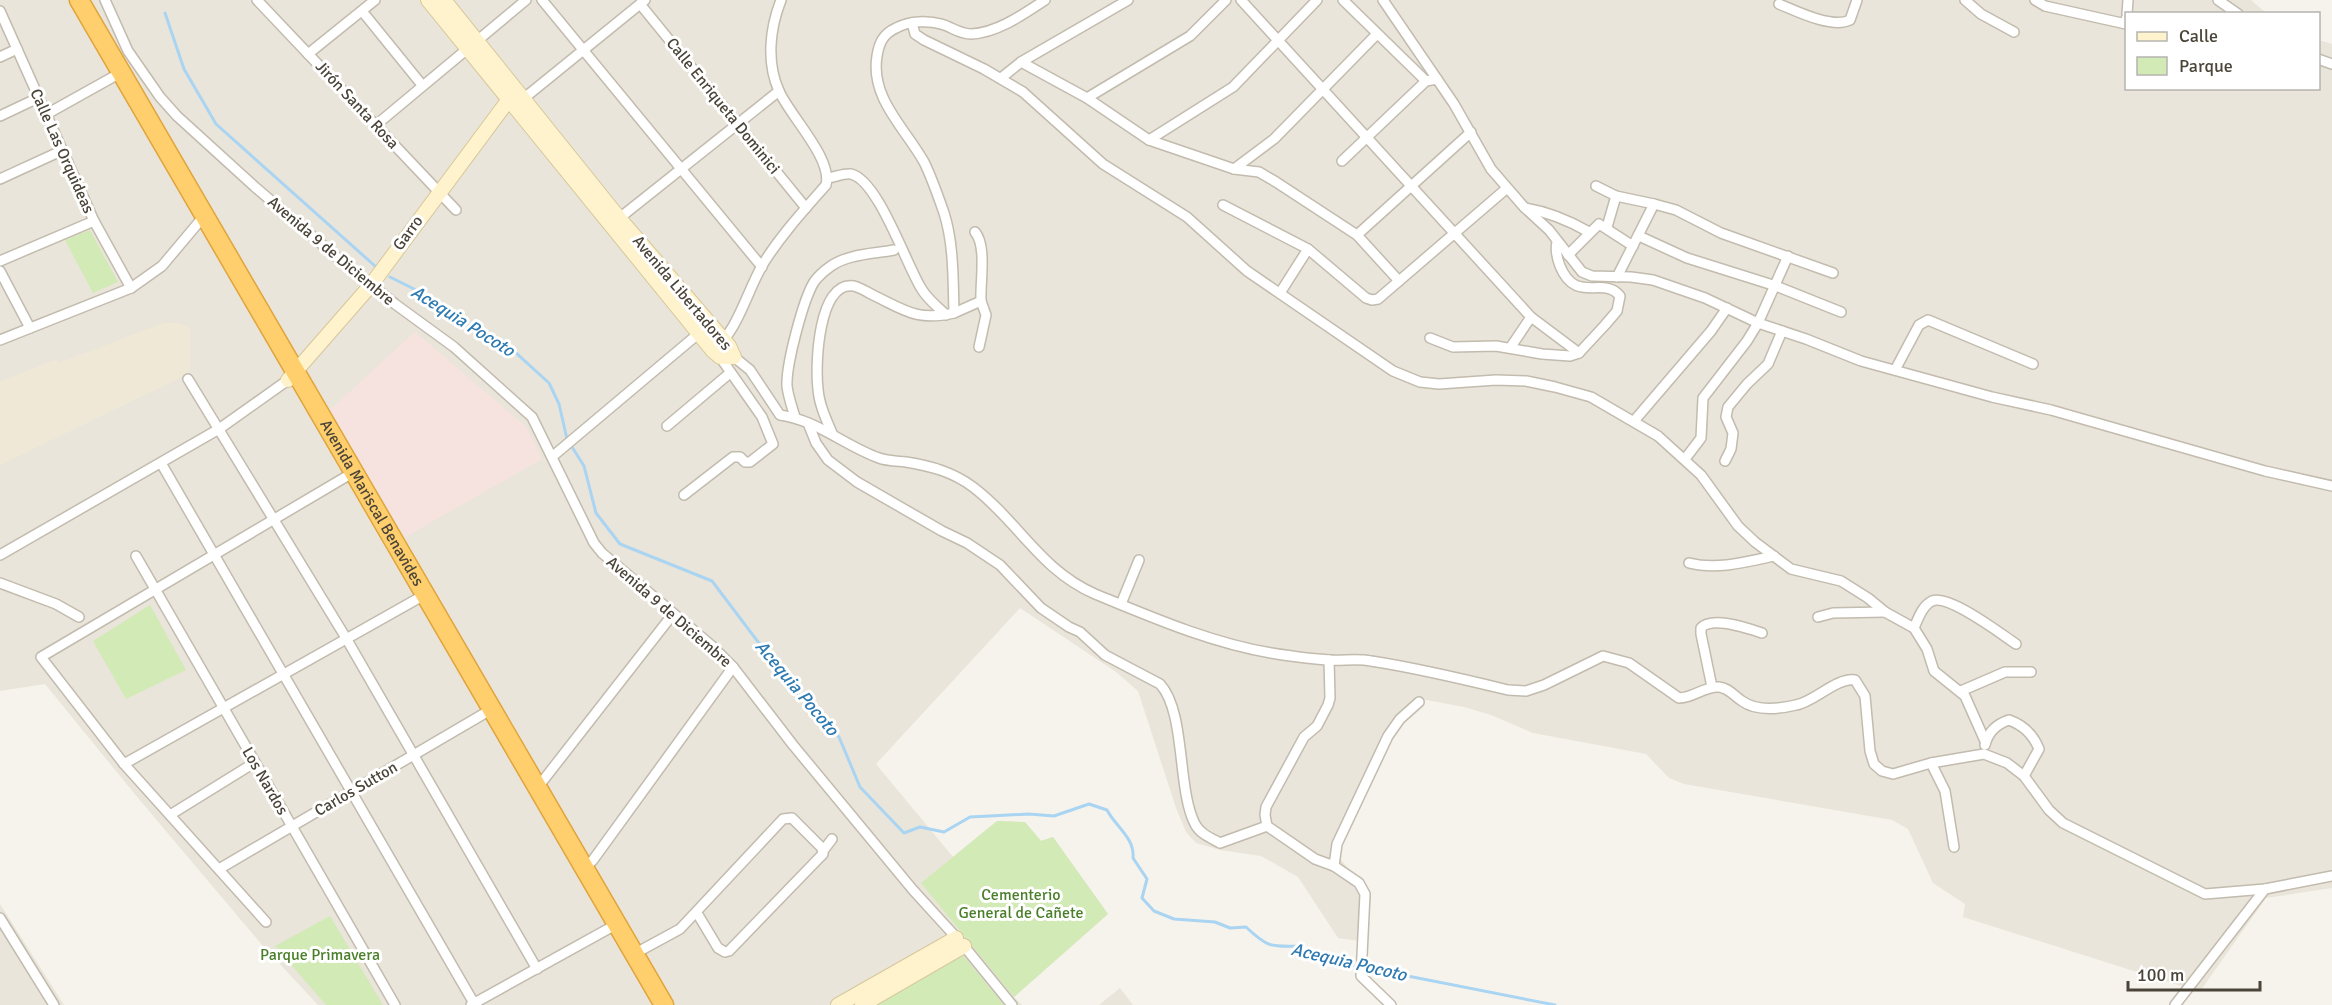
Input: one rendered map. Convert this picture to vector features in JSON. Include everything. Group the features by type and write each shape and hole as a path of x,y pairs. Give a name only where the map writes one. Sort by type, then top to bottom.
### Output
{"highway":[{"name":"Avenida Mariscal Benavides","path":"69,0 117,74 613,927 634,954 664,1005"},
{"name":"Avenida Mariscal Benavides","path":"80,0 117,74"},
{"name":"Avenida Mariscal Benavides","path":"488,712 538,787 585,868 652,1005"}],"street":[{"name":"Avenida 9 de Diciembre","path":"105,0 128,51 160,97 177,116 255,187 371,285 454,347 532,417 594,543 602,553 733,667 823,781 1012,1005"},
{"name":"Jirón Santa Rosa","path":"257,0 456,210"},
{"path":"308,54 375,0"},
{"name":"Avenida Libertadores","path":"428,0 472,45 516,96 615,221 698,334 722,355 725,341 615,221"},
{"name":"Avenida Libertadores","path":"444,0 472,45"},
{"path":"375,125 526,0"},
{"path":"542,0 762,267"},
{"path":"725,341 762,267 777,243 826,185 828,178 822,160 779,91 771,57 771,44 781,0"},
{"path":"950,314 950,238 945,214 924,163 876,83 879,44 885,35 897,27 912,23 941,24 959,33 973,34 991,30 1045,0"},
{"path":"1000,78 1021,62 1128,0"},
{"path":"1087,98 1191,36 1226,0"},
{"path":"1241,0 1531,317 1579,353"},
{"path":"1149,140 1233,87 1317,0"},
{"path":"1343,0 1426,81"},
{"path":"1383,0 1471,132 1491,170 1506,189 1550,230 1582,272 1592,276 1653,280 1860,361 1992,397 2051,410 2265,471 2332,486"},
{"path":"1779,4 1807,16 1844,22 1850,20 1857,0"},
{"path":"1965,0 1981,14 2014,32"},
{"path":"2035,0 2045,6 2125,24"},
{"path":"2218,0 2235,12"},
{"path":"516,96 584,50 643,2"},
{"name":"Calle Enriqueta Dominici","path":"643,2 806,208"},
{"name":"Calle Las Orquideas","path":"0,11 94,221 131,288"},
{"path":"362,11 422,85"},
{"path":"912,23 915,34 924,40 1023,92 1103,164 1187,217 1240,265 1393,371 1420,382 1439,384 1496,380 1526,381 1591,397 1658,436 1701,476 1738,526 1791,569 1841,581 1885,612 1914,628 1927,649 1938,676 1961,691 1970,704 1985,741 1984,753"},
{"path":"1234,170 1274,139 1377,34"},
{"path":"0,57 17,49"},
{"path":"1021,62 1087,98 1149,140 1234,170 1259,172 1331,216 1357,235 1399,280"},
{"path":"45,114 117,74"},
{"path":"1342,161 1426,81 1437,79"},
{"path":"615,221 779,91"},
{"name":"Garro","path":"291,376 371,285 439,191 516,96"},
{"path":"0,116 38,98"},
{"path":"1357,235 1471,132"},
{"path":"0,179 61,151"},
{"path":"828,178 854,175 869,188 889,220 922,290 929,300 950,314"},
{"path":"1596,186 1617,196 1676,210 1721,233 1833,273"},
{"path":"1223,205 1308,249 1366,298 1372,300 1378,298 1456,234 1506,189"},
{"path":"1607,227 1617,196"},
{"path":"1617,277 1654,204"},
{"path":"1524,207 1545,211 1569,220 1589,232"},
{"path":"0,340 131,288 162,266 201,220"},
{"path":"0,261 94,221"},
{"path":"1568,255 1599,224 1607,227 1633,246"},
{"path":"975,232 980,239 982,250 981,301 986,315 979,347"},
{"path":"1639,236 1687,258 1776,286 1841,312"},
{"path":"1430,338 1453,347 1510,348 1563,356 1579,353 1617,311 1620,296 1610,289 1579,288 1569,280 1558,262 1555,249 1557,242"},
{"path":"1280,293 1308,249"},
{"path":"794,417 787,386 788,372 805,302 813,283 833,264 853,257 894,250"},
{"path":"1685,459 1701,438 1703,398 1758,323 1788,256"},
{"path":"0,271 30,328"},
{"path":"832,433 818,390 817,360 820,331 832,295 837,290 854,286 917,316 950,314 981,301"},
{"path":"1634,421 1711,331 1727,308"},
{"path":"1510,348 1531,317"},
{"path":"1895,370 1919,325 1928,320 2033,364"},
{"path":"1725,461 1731,449 1733,433 1726,417 1728,407 1768,364 1782,331"},
{"path":"553,456 698,334"},
{"path":"722,355 750,370 780,415 794,417 832,433 858,449 881,459 931,466 950,473 973,487 991,503 1051,567 1093,593 1215,639 1270,653 1329,660 1368,660 1508,690 1526,691 1544,685 1603,656 1629,663 1679,698 1685,698 1712,687 1722,687 1742,701 1759,708 1798,705 1849,679 1854,680 1865,696 1870,751 1874,764 1882,771 1893,774 1984,753 2007,763 2024,776 2049,810 2063,823 2208,895 2265,889 2330,875"},
{"path":"684,495 733,457 740,457 747,463 773,444 762,417 730,373 722,355"},
{"path":"668,426 730,373"},
{"path":"0,555 219,429 291,376"},
{"path":"188,379 346,638 537,969"},
{"path":"808,423 816,443 828,460 857,482 942,531 968,543 1000,565 1041,608 1080,632 1105,655 1160,684 1166,690 1173,715 1188,804 1195,826 1206,836 1220,843 1267,826"},
{"path":"161,463 352,790 473,1004 613,927"},
{"path":"266,922 124,764 41,657 349,475"},
{"name":"Los Nardos","path":"136,556 395,1005"},
{"path":"1689,563 1701,566 1721,566 1774,556"},
{"path":"1121,604 1139,560"},
{"path":"0,583 56,604 79,617"},
{"path":"124,764 421,597"},
{"path":"1914,628 1924,608 1932,601 1939,600 1968,611 2016,644"},
{"path":"1818,617 1833,613 1885,612"},
{"path":"538,787 673,614"},
{"path":"1712,687 1701,634 1703,625 1707,623 1732,624 1762,633"},
{"path":"1329,660 1330,698 1328,705 1317,726 1304,737 1266,807 1265,815 1267,826 1315,859 1334,866 1359,883 1365,894 1360,971 1363,980 1391,1005"},
{"path":"585,868 593,861 733,667"},
{"path":"1961,691 2006,672 2031,672"},
{"path":"1334,866 1337,844 1388,736 1400,719 1419,702"},
{"name":"Carlos Sutton","path":"219,868 488,712"},
{"path":"1985,741 1999,723 2009,720 2022,725 2036,740 2039,749 2024,776"},
{"path":"171,815 254,763"},
{"path":"1931,764 1945,791 1954,847"},
{"path":"634,954 680,929 783,819 792,818 821,846 823,851"},
{"path":"697,913 718,948 725,952 729,951 832,839"},
{"path":"2175,1005 2265,889"},
{"path":"0,918 54,1005"},
{"path":"838,1005 960,942"},
{"path":"862,1005 960,942"}],"shaded area":[{"path":"0,0 2251,0 2265,12 2125,12 2125,90 2320,90 2320,40 2332,44 2332,888 2266,898 2201,990 2178,985 1963,917 1965,904 1933,883 1908,829 1892,820 1684,784 1669,778 1646,754 1533,733 1491,715 1421,699 1390,727 1338,835 1339,857 1371,897 1366,942 1338,938 1298,877 1261,856 1220,850 1196,843 1186,832 1176,808 1138,691 1116,672 1020,608 876,764 953,857 997,821 1025,822 1041,841 1053,837 1108,914 1014,997 1022,1005 318,1005 263,946 45,684 0,691"},
{"path":"164,323 178,323 190,328 190,373 0,465 0,382 57,359 59,363"},
{"path":"415,332 526,427 542,459 405,537 330,410"},
{"path":"0,904 64,1005 0,1005"},
{"path":"1120,988 1133,1005 1099,1005"}],"green space":[{"path":"90,230 118,282 93,293 65,240"},
{"path":"150,605 186,670 126,699 93,641"},
{"name":"Cementerio General de Cañete","path":"997,821 1025,822 1041,841 1053,837 1108,914 1014,997 921,883"},
{"name":"Parque Primavera","path":"330,916 383,1005 326,1005 275,946"},
{"path":"962,954 1004,1005 874,1005"}],"waterway":[{"name":"Acequia Pocoto","path":"165,13 184,69 216,124 375,266"},
{"name":"Acequia Pocoto","path":"390,277 424,294 466,324 504,342 549,383 559,404 567,439 584,466 596,513 620,544 712,581 796,692 839,737 860,787 904,833 920,827 944,832 970,817 1029,814 1054,816 1089,804 1107,810 1128,838 1133,858 1147,879 1142,898 1154,911 1174,919 1215,922 1230,928 1246,927 1264,942 1281,946 1299,946 1302,953 1321,959 1555,1005"}]}
